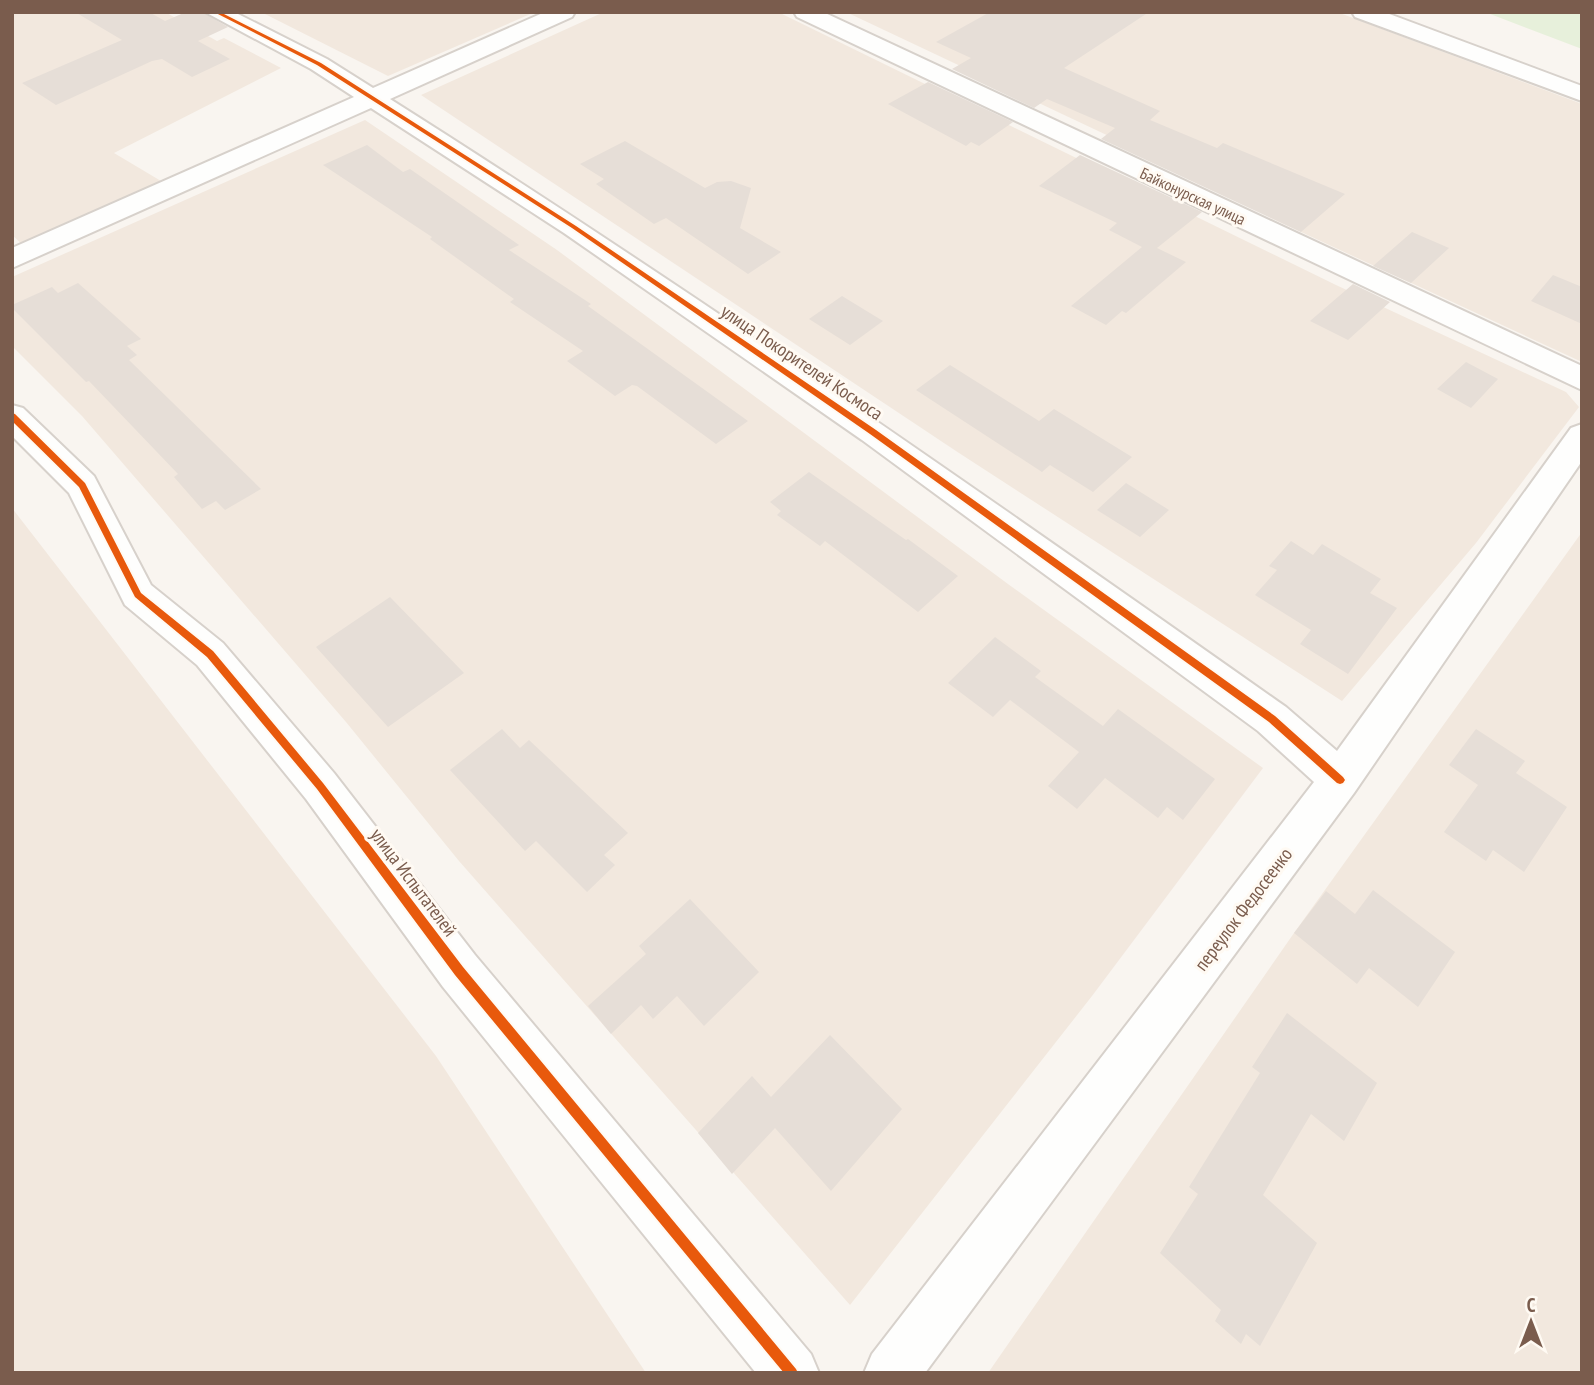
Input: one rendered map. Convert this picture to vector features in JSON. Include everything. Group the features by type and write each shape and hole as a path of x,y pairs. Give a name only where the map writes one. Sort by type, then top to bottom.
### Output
{"street":[{"name":"улица Покорителей Космоса","path":"216,12 319,64 574,227 873,432 1272,719 1340,780"},
{"path":"12,259 564,12"},
{"name":"Байконурская улица","path":"805,12 1582,380"},
{"path":"1363,12 1582,94"},
{"name":"улица Испытателей","path":"12,416 82,485 138,595 219,664 320,786 459,971 792,1373"},
{"name":"переулок Федосеенко","path":"891,1373 1340,780 1582,436"}],"shaded area":[{"path":"12,12 165,12 217,41 224,38 281,68 114,153 161,181 22,244 12,235"},
{"path":"261,12 535,12 388,76"},
{"path":"604,12 778,12 1336,285 1566,392 1579,407 1476,543 1342,701 959,453 421,95"},
{"path":"846,12 1337,12 1582,104 1582,362 1273,219 1166,163"},
{"path":"365,120 557,250 1008,584 1263,768 1092,996 850,1305 459,861 346,722 82,416 12,346 12,277"},
{"path":"12,508 436,1056 646,1373 12,1373"},
{"path":"1582,532 1582,1373 988,1373 1294,933"}],"green space":[{"path":"1485,12 1582,12 1582,49"}],"building":[{"path":"75,12 149,12 165,21 186,12 202,12 228,27 198,41 230,59 192,77 162,59 152,61 56,105 22,83 122,40"},
{"path":"990,12 1149,12 1064,68 1160,111 1150,120 1217,148 1223,143 1345,194 1301,232 1101,139 1115,128 1047,99 1034,108 952,69 971,58 936,42"},
{"path":"928,82 1013,122 979,146 971,142 966,146 888,104"},
{"path":"625,141 705,188 717,182 731,181 751,188 740,228 781,252 748,274 666,218 654,224 596,184 604,179 580,164"},
{"path":"367,145 403,172 410,169 519,245 509,250 591,304 588,306 748,421 716,444 637,386 632,385 615,396 567,361 583,351 510,302 514,299 430,239 432,237 323,165"},
{"path":"1080,155 1202,212 1157,248 1186,262 1126,313 1122,311 1106,325 1071,306 1142,247 1109,230 1117,223 1039,186"},
{"path":"1412,232 1449,248 1411,283 1373,266"},
{"path":"1553,275 1582,287 1582,324 1531,301"},
{"path":"78,283 141,339 127,346 137,355 129,360 261,489 225,510 216,501 202,509 174,477 178,474 89,381 86,382 12,308 12,305 52,287 58,293"},
{"path":"1353,284 1390,302 1348,340 1310,321"},
{"path":"842,296 883,321 850,345 809,319"},
{"path":"1466,362 1498,379 1471,408 1437,389"},
{"path":"950,365 1039,421 1054,409 1132,457 1093,492 1050,465 1042,472 916,390"},
{"path":"809,472 958,576 918,612 825,541 820,546 777,515 781,511 770,502"},
{"path":"1126,483 1169,510 1140,537 1097,510"},
{"path":"1291,541 1313,555 1322,544 1381,579 1370,593 1397,608 1348,674 1300,644 1311,630 1255,595 1277,570 1269,566"},
{"path":"390,597 464,673 388,727 316,647"},
{"path":"995,637 1041,671 1035,677 1103,726 1118,709 1215,779 1183,820 1167,807 1158,818 1105,778 1077,809 1048,786 1079,752 1010,700 993,717 948,683"},
{"path":"502,729 520,748 529,740 628,833 604,855 615,865 587,892 536,841 525,851 450,770"},
{"path":"1476,729 1525,761 1516,773 1567,807 1524,872 1493,850 1486,861 1444,832 1478,785 1449,765"},
{"path":"1373,890 1455,952 1418,1007 1369,968 1357,984 1294,933 1326,891 1355,914"},
{"path":"690,899 759,972 704,1026 677,996 653,1019 641,1005 611,1034 588,1006 646,954 639,946"},
{"path":"1287,1013 1377,1083 1344,1141 1311,1114 1263,1195 1317,1243 1260,1346 1246,1334 1241,1344 1215,1321 1221,1310 1160,1253 1198,1194 1189,1187 1260,1073 1252,1067"},
{"path":"830,1035 902,1109 831,1191 775,1128 732,1174 698,1133 752,1076 771,1097"}],"cycle path":[{"path":"216,12 319,64 574,227 873,432 1272,719 1340,780"},
{"path":"12,416 82,485 138,595 210,654 320,786 459,971 792,1373"}]}
